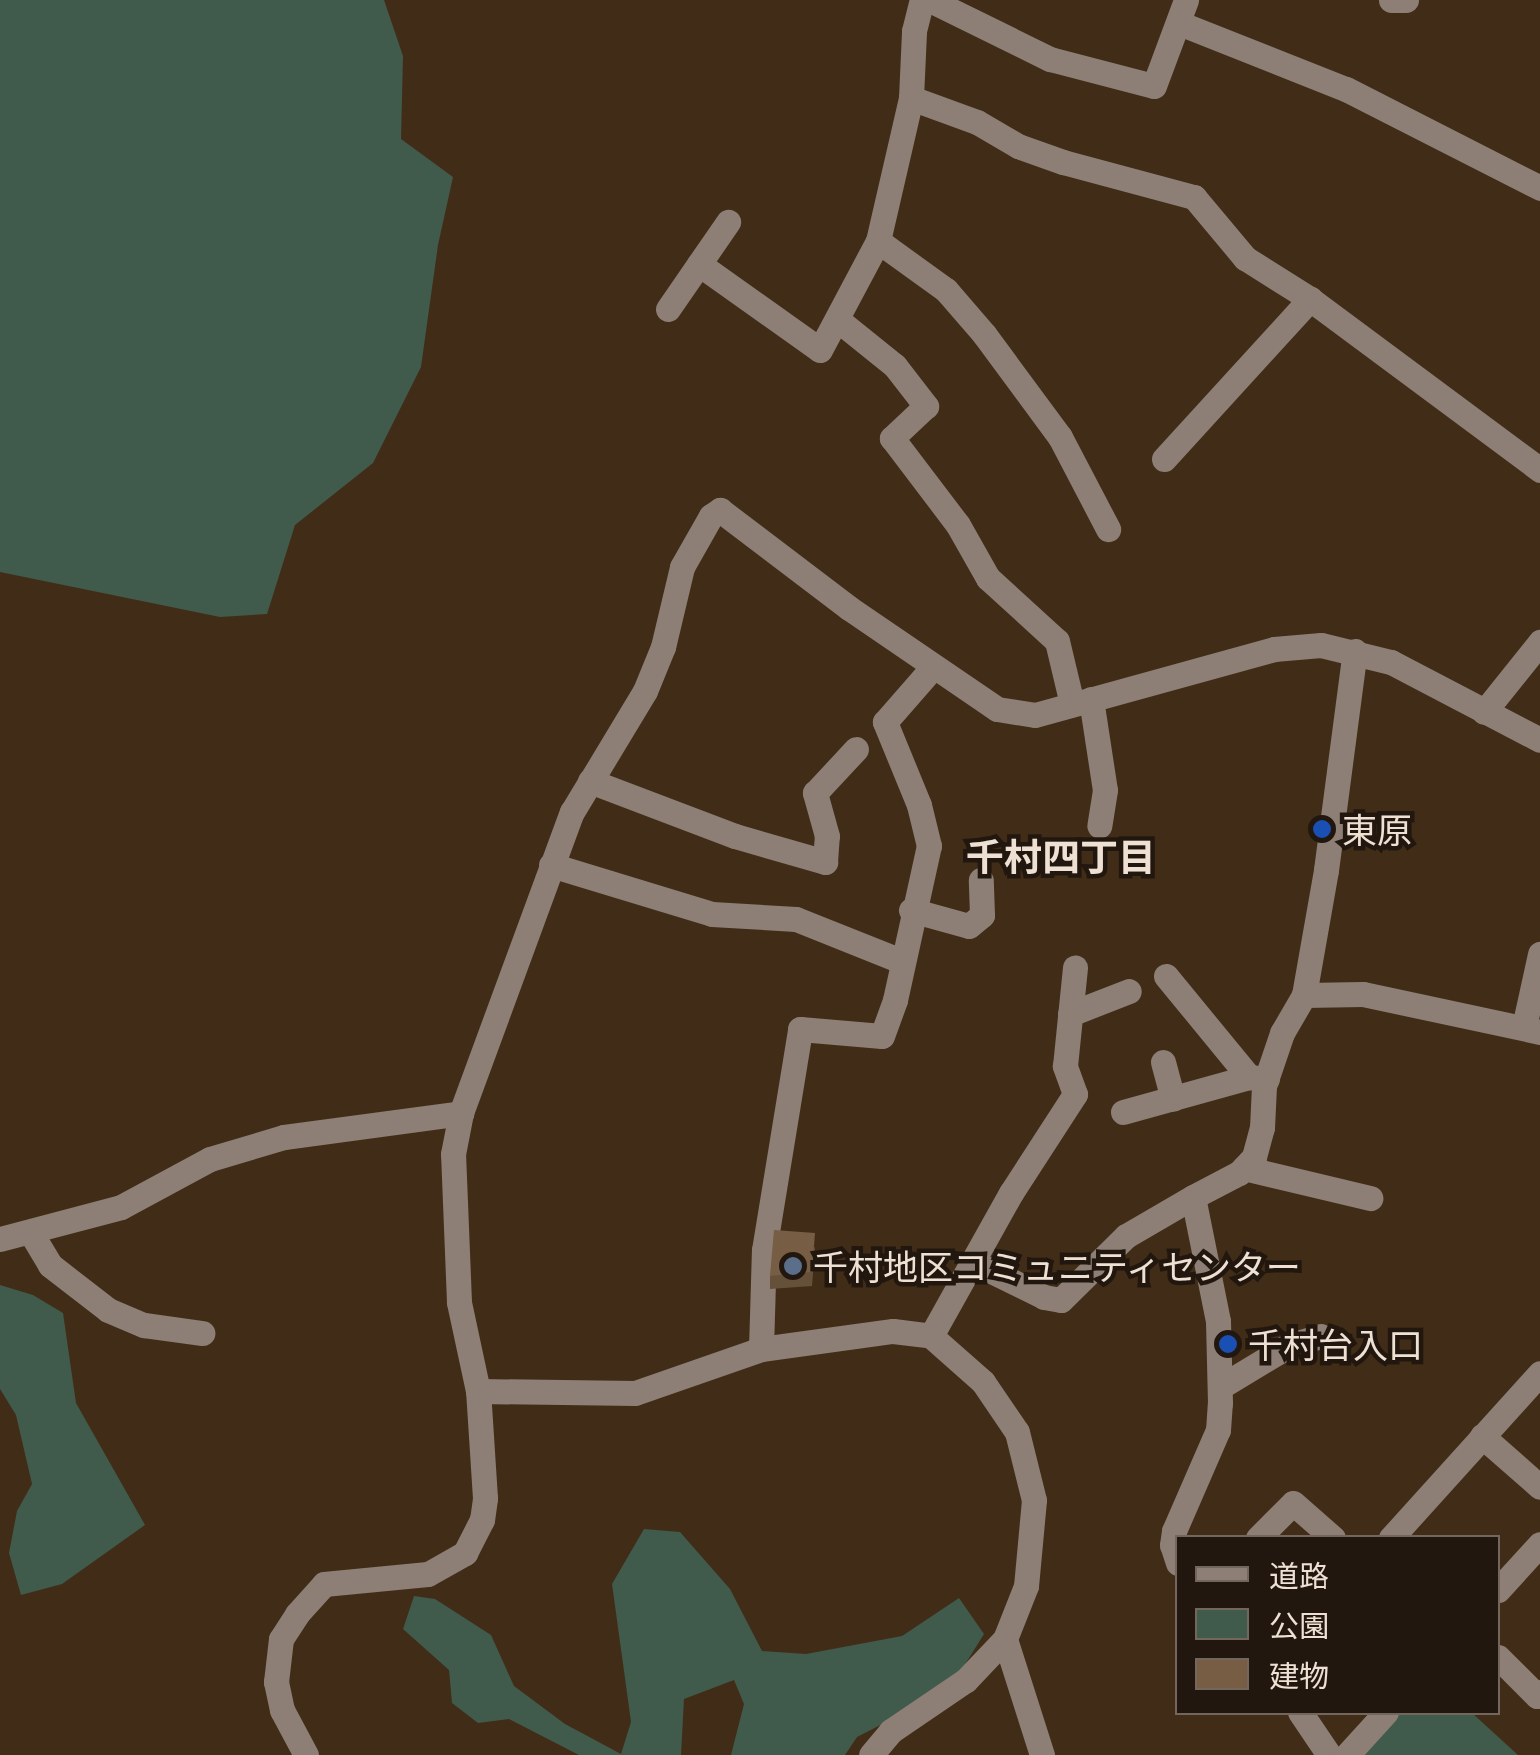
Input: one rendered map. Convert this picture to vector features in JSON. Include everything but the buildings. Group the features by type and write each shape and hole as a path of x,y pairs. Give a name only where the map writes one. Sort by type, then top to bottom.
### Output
{"street":[{"path":"699,264 820,350 878,241 911,98 914,31 922,0"},
{"path":"930,0 1050,59 1154,86 1183,11 1540,188"},
{"path":"1390,0 1406,0"},
{"path":"911,98 977,122 1018,146 1062,162 1194,197 1245,258 1310,299 1540,470"},
{"path":"668,309 728,222"},
{"path":"878,241 946,290 984,334 1060,437 1108,529"},
{"path":"1164,459 1310,299"},
{"path":"838,320 895,366 926,406 892,438 958,524 988,578 1057,640 1081,702 1105,790 1099,826"},
{"path":"306,1755 282,1710 276,1682 281,1639 324,1584 428,1574 464,1553 482,1520 485,1498 478,1392 459,1302 453,1154 461,1113 572,812 645,692 663,647 690,547 711,516 720,510 996,709 1035,714 1274,649 1322,645 1392,662 1540,740"},
{"path":"1484,712 1540,642"},
{"path":"973,1262 1044,1297 1061,1300 1126,1236 1244,1168 1260,1144 1258,1078 1304,995 1326,870 1355,651"},
{"path":"762,1349 764,1250 800,1029 882,1036 928,846 919,805 885,722 933,667"},
{"path":"590,782 735,836 825,862 827,836 815,793 856,749"},
{"path":"551,865 712,914 796,919 901,961"},
{"path":"911,910 969,926 982,915 987,892"},
{"path":"1304,995 1363,994 1532,1030 1540,954"},
{"path":"931,1336 1010,1194 1075,1094 1065,1066 1075,968"},
{"path":"1166,976 1258,1078"},
{"path":"1070,1014 1128,991"},
{"path":"1163,1062 1172,1099"},
{"path":"1124,1112 1258,1078"},
{"path":"0,1239 122,1207 210,1159 284,1137 461,1113"},
{"path":"1244,1168 1370,1198"},
{"path":"1175,1554 1174,1531 1218,1430 1218,1321 1193,1196"},
{"path":"31,1233 50,1266 108,1310 144,1325 202,1332"},
{"path":"478,1392 636,1393 762,1349 894,1331 931,1336 1002,1405 1024,1457 1034,1500 1026,1586 1005,1639 966,1680 891,1731 871,1755"},
{"path":"1220,1387 1288,1346 1321,1336"},
{"path":"1394,1535 1540,1373"},
{"path":"1482,1436 1540,1487"},
{"path":"1261,1535 1293,1504 1329,1535"},
{"path":"1500,1588 1540,1544"},
{"path":"1005,1639 1042,1755"},
{"path":"1500,1659 1537,1696 1540,1692"},
{"path":"1302,1715 1329,1755"},
{"path":"1347,1755 1383,1715"}],"green space":[{"path":"0,0 384,0 403,56 401,139 453,177 438,245 421,367 373,463 295,525 267,614 220,617 0,572"},
{"path":"0,1285 33,1295 63,1313 76,1403 145,1525 62,1584 21,1595 9,1553 17,1511 32,1484 16,1415 0,1389"},
{"path":"644,1529 680,1532 730,1589 762,1651 806,1654 902,1636 959,1598 984,1634 949,1690 857,1737 845,1755 731,1755 744,1704 734,1680 684,1699 681,1755 579,1755 509,1719 478,1723 452,1703 449,1670 403,1629 414,1596 435,1599 491,1635 514,1686 565,1724 621,1754 631,1722 612,1584"},
{"path":"1394,1715 1474,1715 1518,1755 1357,1755"}],"place":[{"name":"東原","path":"1322,829"},
{"name":"千村地区コミュニティセンター","path":"793,1266"},
{"name":"千村台入口","path":"1228,1344"}],"district":[{"name":"千村四丁目","path":"1061,856"}]}
